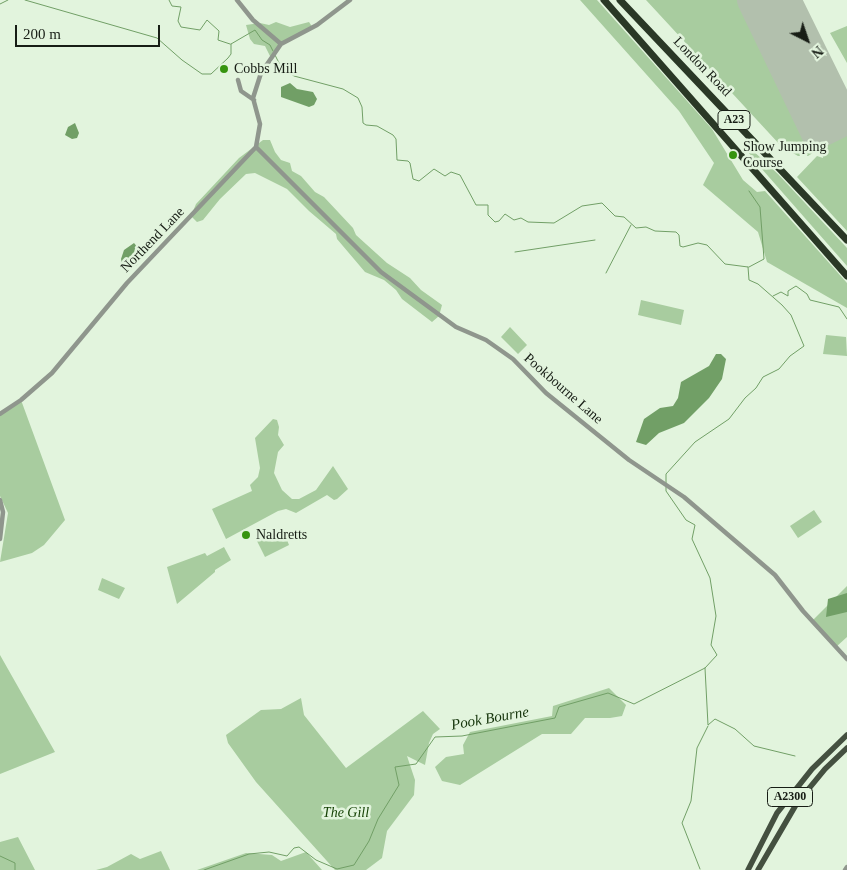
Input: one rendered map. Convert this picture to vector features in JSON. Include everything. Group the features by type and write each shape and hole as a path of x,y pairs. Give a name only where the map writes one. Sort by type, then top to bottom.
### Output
{"highway":[{"name":"A23","path":"604,0 847,276"},
{"name":"London Road","path":"620,0 847,240"}],"main road":[{"name":"A2300","path":"748,870 777,813 812,769 847,735"},
{"name":"A2300","path":"758,870 797,803 825,769 847,748"}],"street":[{"path":"237,0 253,20 281,44"},
{"path":"256,147 260,124 254,100 261,73 281,44 317,25 350,0"},
{"path":"238,80 241,91 254,100"},
{"name":"Northend Lane","path":"0,414 21,400 52,373 127,283 256,147"},
{"name":"Pookbourne Lane","path":"256,147 381,272 456,327 486,340 513,359 546,393 629,460 684,497 775,575 803,611 847,659"},
{"path":"0,500 3,512 0,539"}],"green space":[{"path":"580,0 597,0 712,129 743,180 757,192 765,191 847,283 847,308 767,262 758,232 703,185 714,163 679,111"},
{"path":"646,0 753,0 822,146 847,123 847,231 797,177 817,156 823,158 822,147 808,156 798,156 781,146"},
{"path":"276,22 290,27 309,22 313,28 283,43 271,58 265,46 254,44 250,39 246,25 260,23 269,25"},
{"path":"847,26 847,63 830,33"},
{"path":"263,140 270,140 281,160 290,163 292,171 301,176 315,192 324,197 353,228 356,235 387,263 410,278 421,290 442,305 439,316 432,322 402,299 396,290 384,280 365,272 337,239 336,234 287,189 255,173 246,174 220,199 203,220 197,222 191,216 196,204 239,158"},
{"path":"749,147 778,174 847,248 847,266 754,160 746,149"},
{"path":"641,300 684,310 681,325 638,315"},
{"path":"510,327 527,345 518,354 501,337"},
{"path":"826,335 846,337 847,356 823,354"},
{"path":"21,400 65,520 44,545 32,553 0,562 8,513 0,496 0,414"},
{"path":"273,419 277,420 279,427 278,435 284,445 278,452 274,473 282,490 292,499 299,499 316,490 333,466 348,489 337,499 334,500 327,495 296,513 286,509 278,511 226,539 212,509 252,491 250,485 258,477 260,468 255,438"},
{"path":"814,510 822,522 798,538 790,526"},
{"path":"268,534 270,537 273,535 276,540 285,535 289,545 265,557 257,541"},
{"path":"224,547 231,560 215,570 177,604 167,567 205,553 207,556"},
{"path":"102,578 125,588 119,599 98,590"},
{"path":"847,586 847,637 836,647 812,621"},
{"path":"0,655 55,752 0,774"},
{"path":"609,688 626,705 622,716 585,718 571,734 542,734 460,785 442,781 435,767 446,757 464,754 463,745 470,732 552,716 553,706"},
{"name":"The Gill","path":"301,698 304,715 346,768 423,711 440,729 433,734 429,743 425,765 407,756 415,780 414,795 387,831 382,858 366,870 335,870 256,782 228,743 226,735 261,710 281,709"},
{"path":"18,837 35,870 0,870 0,842"},
{"path":"161,851 170,870 96,870 107,867 131,854 140,859"},
{"path":"306,852 322,870 197,870 246,853 272,855 281,861"}],"shaded area":[{"path":"290,83 297,89 313,92 317,99 314,105 309,107 281,97 281,87"},
{"path":"75,123 79,133 77,138 72,139 65,135 68,127"},
{"path":"134,243 139,249 139,261 137,265 129,268 122,263 121,259 124,250"},
{"path":"716,354 721,354 726,359 722,379 709,398 684,423 659,433 646,445 636,442 644,419 660,408 673,406 678,398 681,382 709,366"},
{"path":"847,593 847,612 826,617 828,599"}],"waterway":[{"path":"0,4 8,0"},
{"path":"25,0 157,38 182,60 202,74 211,74 228,58 231,54 231,44"},
{"path":"169,0 172,6 181,7 178,21 181,27 200,30 207,20 219,31 218,40 230,44"},
{"path":"231,44 255,30 262,40 270,45 273,51"},
{"path":"275,55 281,67 294,76 343,89 358,98 362,107 363,123 377,126 393,135 396,139 397,160 410,163 413,179 419,181 434,169 445,176 451,172 460,175 476,205 488,205 488,215 495,222 499,221 505,214 514,220 521,218 528,222 554,223 582,206 602,203 615,216 624,217 636,228 646,227 655,231 676,232 679,235 680,246 698,243 707,245 725,264 748,267"},
{"path":"749,191 760,207 764,259 749,267"},
{"path":"606,273 631,225"},
{"path":"515,252 595,240"},
{"name":"Pook Bourne","path":"666,483 666,474 695,442 729,419 763,377 779,369 790,356 804,346 791,315 758,284 749,280 748,267"},
{"path":"773,296 781,292 788,296 788,291 796,286 807,294 810,300 839,307 847,319"},
{"name":"Pook Bourne","path":"204,870 249,854 269,852 287,856 294,848 299,847 316,860 337,869 354,865 369,841 378,819 399,785 395,767 416,764 435,737 462,736 555,718 559,707 608,693 634,704 705,668 717,655 711,645 716,616 710,578 692,539 695,525 686,520 666,491 666,487"},
{"name":"Pook Bourne","path":"705,668 708,725 715,719 735,729 754,746 795,756"},
{"path":"700,869 682,823 691,801 697,748 708,726"},
{"name":"Pook Bourne","path":"0,856 15,863 15,870"}],"runway":[{"path":"753,0 817,133 844,120 785,0"}],"place":[{"name":"Cobbs Mill","path":"224,69"},
{"name":"Show Jumping Course","path":"733,155"},
{"name":"Naldretts","path":"246,535"}]}
